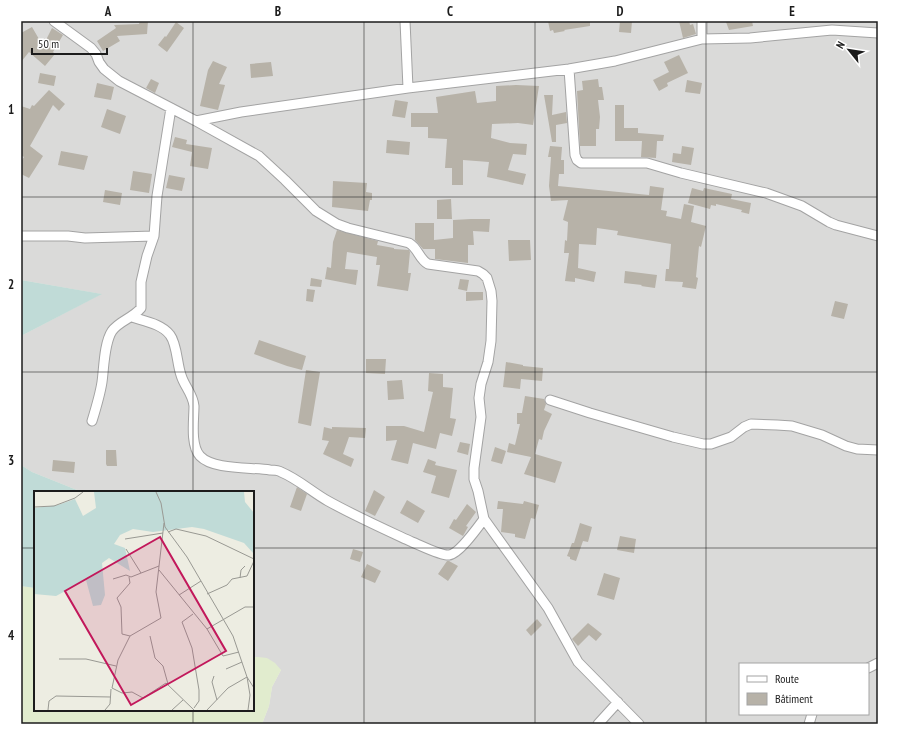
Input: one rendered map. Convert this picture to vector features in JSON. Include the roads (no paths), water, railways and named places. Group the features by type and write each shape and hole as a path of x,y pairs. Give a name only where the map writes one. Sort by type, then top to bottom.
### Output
{"street":[{"path":"54,21 91,48 96,54 98,62 119,81 259,156 316,211 337,224 371,235 409,243 413,245 424,262 428,264 478,271 487,278 492,301 491,341 488,362 481,384 479,398 481,417 474,468 474,479 484,519 548,608 578,662 639,724"},
{"path":"405,21 408,88"},
{"path":"702,21 702,39"},
{"path":"196,121 241,112 408,88 569,69 615,61 702,39 750,38 832,30 878,33"},
{"path":"569,69 576,155 577,160 580,163 647,163 681,173 766,193 802,206 836,225 878,236"},
{"path":"92,421 102,383 106,350 111,332 114,328 132,317 140,308 141,282 154,236 157,196 171,108"},
{"path":"21,236 68,236 85,238 154,236"},
{"path":"132,317 151,323 170,334 181,377 192,398 194,406 193,425 195,447 200,456 213,464 226,467 280,471 326,500 362,519 429,549 449,555 456,553 484,519"},
{"path":"550,400 673,437 703,444 711,444 731,437 744,427 751,424 792,426 822,435 846,446 878,450"},
{"path":"869,668 878,663"},
{"path":"598,724 618,702"}]}
